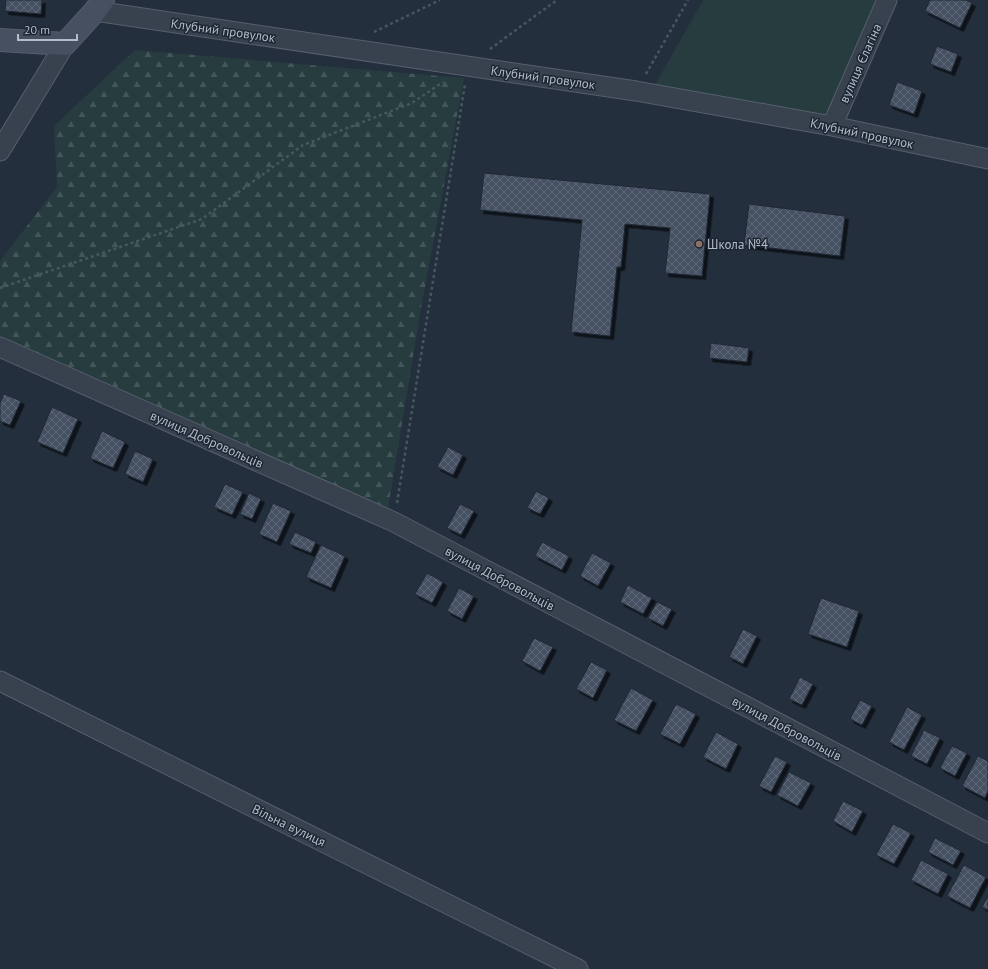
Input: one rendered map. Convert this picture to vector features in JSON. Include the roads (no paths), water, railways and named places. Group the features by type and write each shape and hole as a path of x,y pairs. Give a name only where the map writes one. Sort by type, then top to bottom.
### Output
{"main road":[{"path":"0,40 65,44 99,6"}],"street":[{"name":"вулиця Єлагіна","path":"832,126 887,0"},
{"name":"Клубний провулок","path":"99,6 468,66 636,91 832,126 988,159"},
{"path":"0,151 65,44"},
{"name":"вулиця Добровольців","path":"0,347 394,522 988,833"},
{"name":"Вільна вулиця","path":"0,681 578,969"}],"place":[{"name":"Школа №4","path":"699,244"}]}
